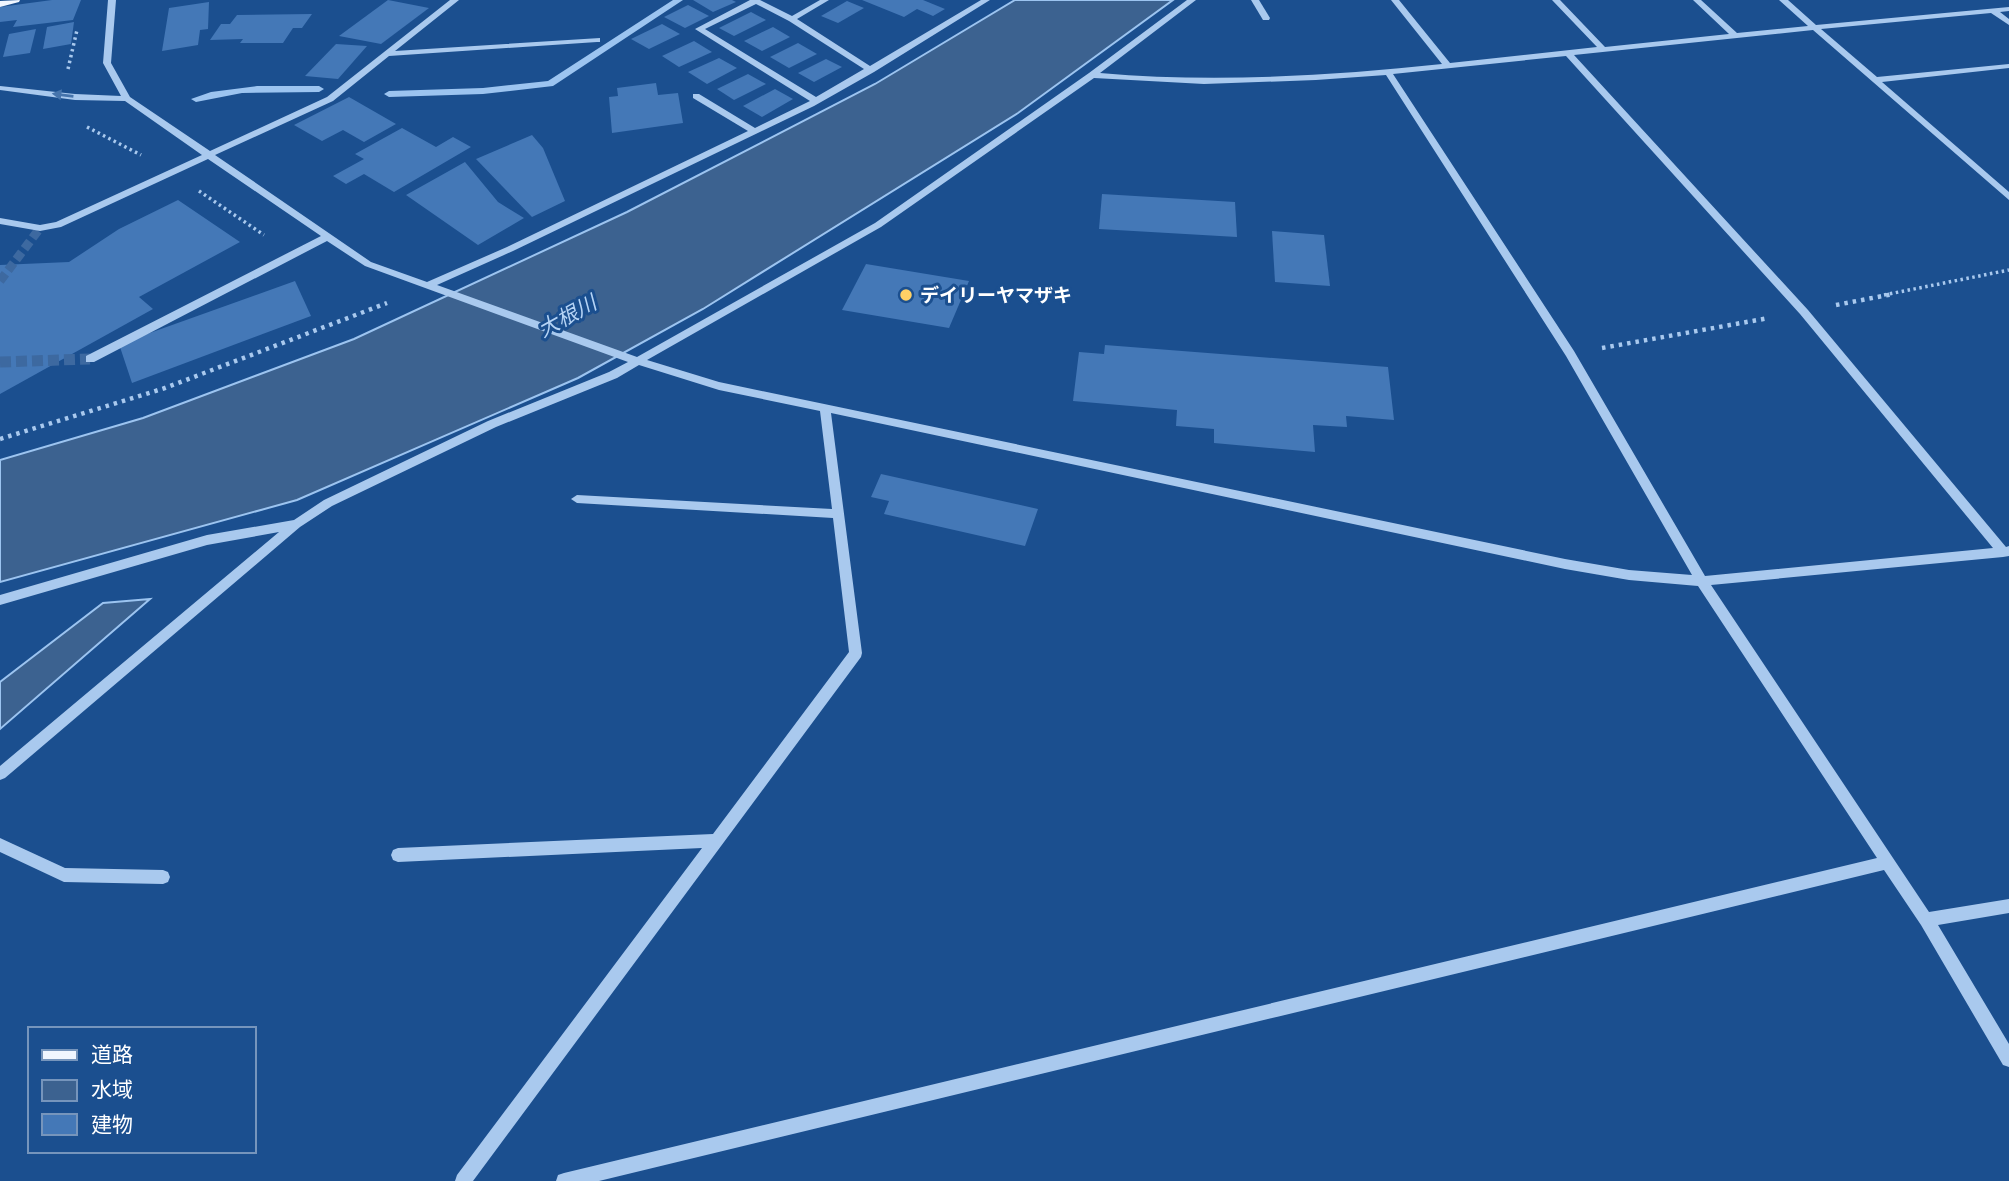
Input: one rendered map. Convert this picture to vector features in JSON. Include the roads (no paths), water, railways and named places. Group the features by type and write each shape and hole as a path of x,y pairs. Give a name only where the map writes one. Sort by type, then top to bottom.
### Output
{"main road":[{"path":"0,4 15,0"}],"street":[{"path":"112,0 107,63 127,99 368,264 631,359 719,386 1565,564 1629,575 1702,581 2006,552"},
{"path":"2,222 40,228 58,225 330,99 455,0"},
{"path":"816,101 699,29 754,0 792,19 871,70"},
{"path":"792,19 825,0"},
{"path":"426,286 510,249 816,101 986,0"},
{"path":"0,774 296,524 328,503 492,424 613,375 631,359 878,225 1092,75 1192,0"},
{"path":"1255,0 1266,18"},
{"path":"1395,0 1448,66"},
{"path":"1556,0 1603,49"},
{"path":"1697,0 1734,34"},
{"path":"1783,0 2009,197"},
{"path":"1092,75 1137,80 1214,82 1388,72 1734,34 2009,9"},
{"path":"1992,10 2009,23"},
{"path":"389,54 597,40"},
{"path":"1569,53 1804,312 2006,552"},
{"path":"1876,80 2009,66"},
{"path":"1388,72 1570,354 1702,581 1926,920 2009,1059"},
{"path":"0,88 75,97 127,99"},
{"path":"696,96 754,131"},
{"path":"90,359 327,237"},
{"path":"463,1181 856,653 825,410"},
{"path":"577,499 839,514"},
{"path":"0,600 207,540 296,524"},
{"path":"398,855 716,841"},
{"path":"0,845 64,875 163,877"},
{"path":"564,1181 1888,862"},
{"path":"1926,920 2009,906"}],"water":[{"name":"大根川","path":"1015,0 1173,0 1018,113 703,309 578,378 297,500 0,582 0,460 143,418 354,339 627,212 875,84"},
{"path":"150,599 0,729 0,682 103,603"}],"waterway":[{"path":"389,94 483,91 550,84 679,0"},
{"path":"196,99 242,90 319,89"}],"tunnel":[{"path":"0,281 40,228"},
{"path":"0,362 90,359"}],"place":[{"name":"デイリーヤマザキ","path":"906,295"}]}
